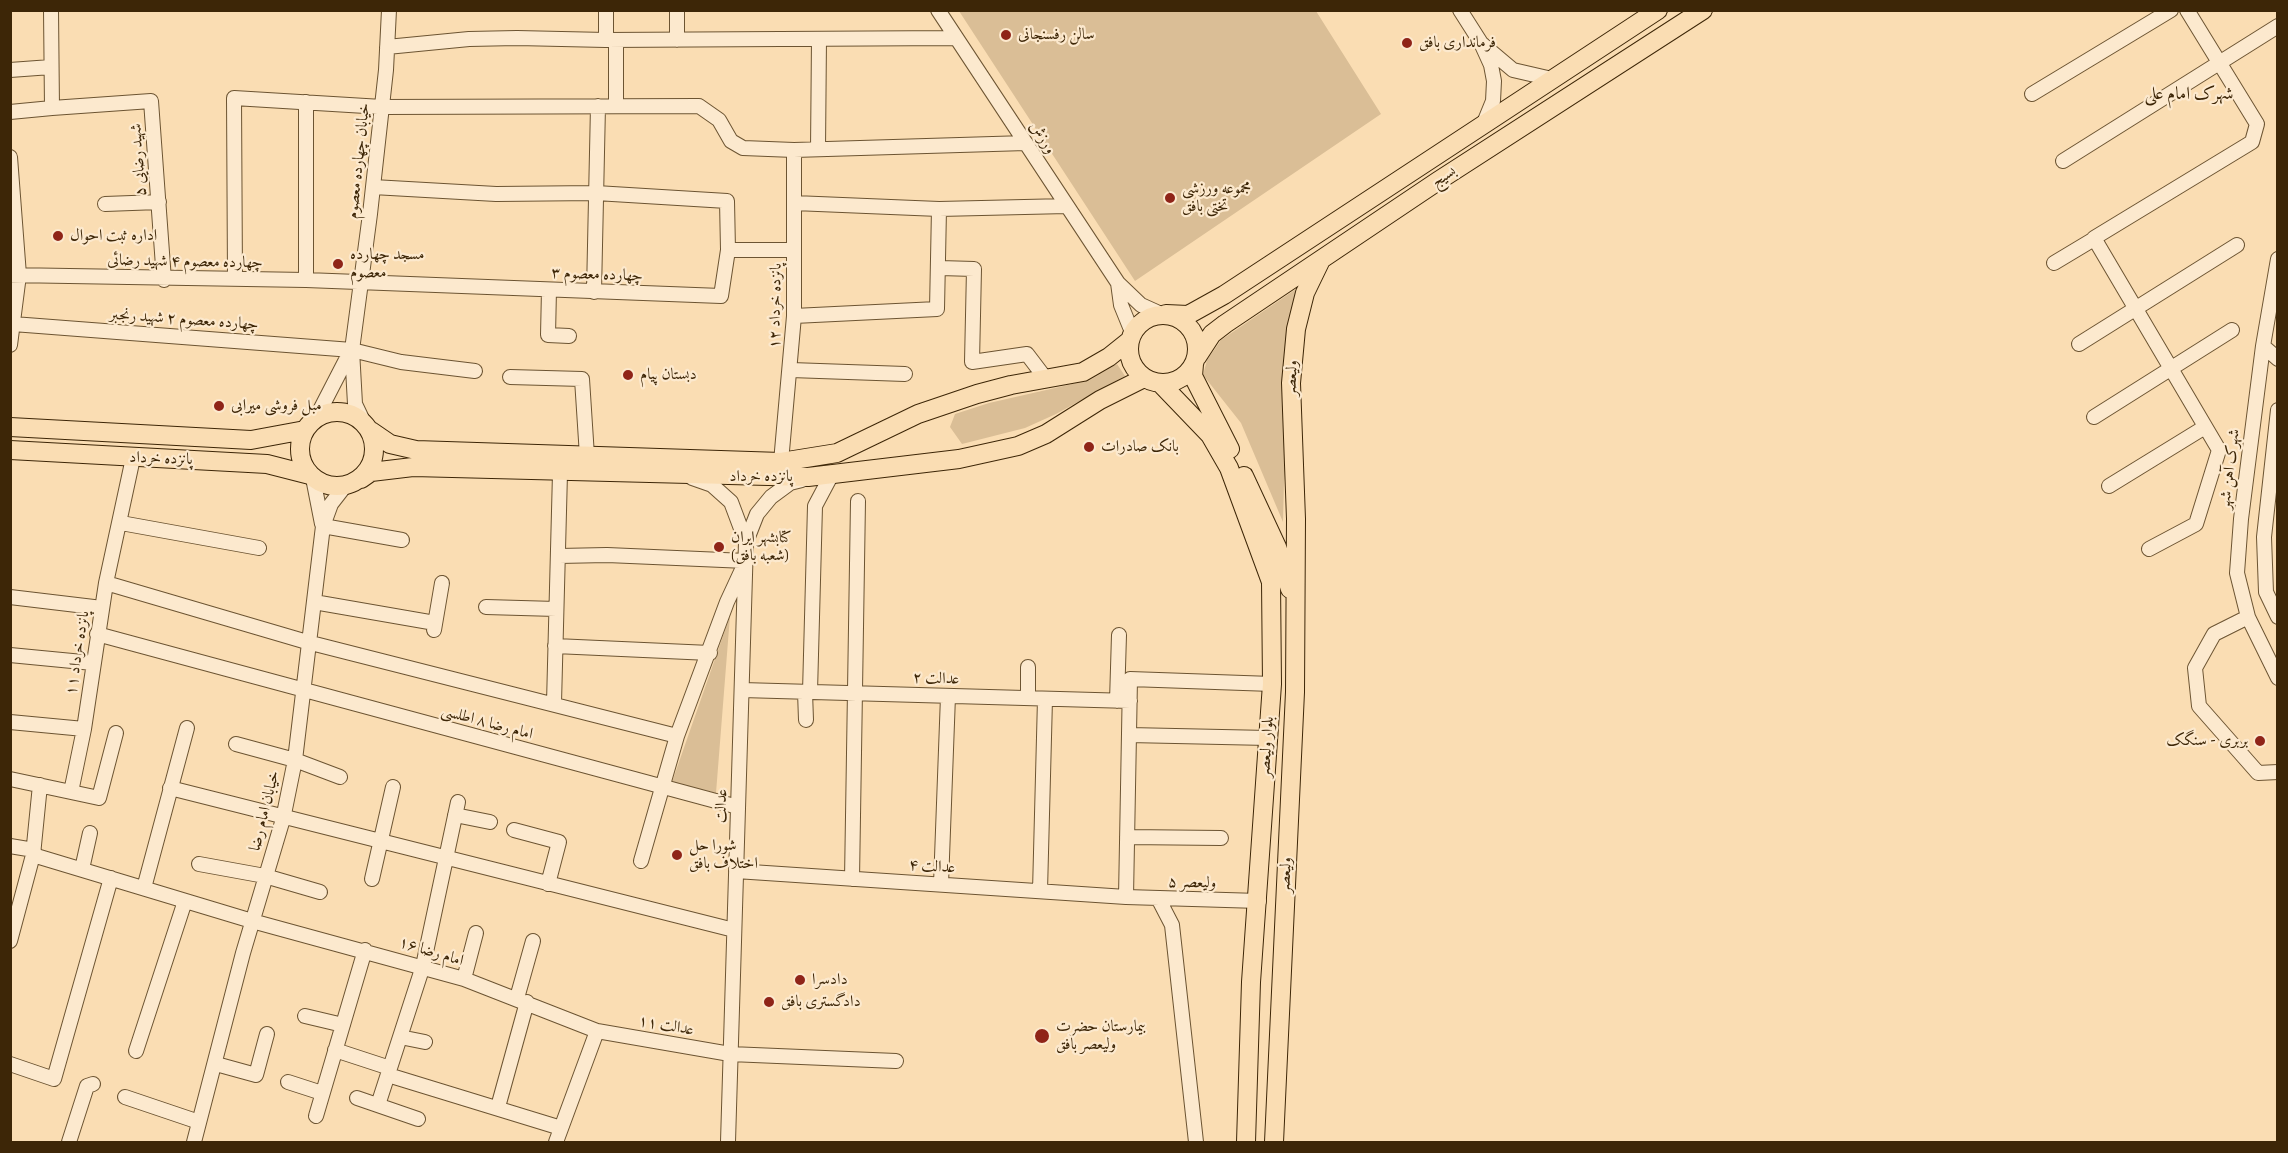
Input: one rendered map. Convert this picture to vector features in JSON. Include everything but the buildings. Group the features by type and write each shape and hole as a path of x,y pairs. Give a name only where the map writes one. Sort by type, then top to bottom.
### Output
{"main road":[{"name":"بسیج","path":"1163,314 1188,315 1204,307 1658,10"},
{"name":"بسیج","path":"1195,361 1212,334 1438,181 1703,10"},
{"path":"1425,162 1424,171 1429,178 1438,181"},
{"path":"1377,195 1390,205 1388,215"},
{"name":"ولیعصر","path":"1274,1143 1294,692 1296,519 1291,383 1296,329 1305,293 1321,260"},
{"path":"1163,314 1180,319 1191,328 1197,342 1195,361 1180,379 1161,384 1144,378 1131,362 1131,337 1144,320 1163,314"},
{"name":"پانزده خرداد","path":"368,427 400,448 781,462 837,453 945,404 1011,385 1083,372 1109,357 1131,337"},
{"name":"ولیعصر","path":"1195,361 1193,376 1252,491 1277,547 1295,608"},
{"name":"پانزده خرداد","path":"353,482 371,472 413,467 763,478 830,474 958,459 1018,447 1046,434 1100,399 1144,378"},
{"name":"بلوار ولیعصر","path":"1161,384 1210,435 1229,468 1249,517 1271,582 1272,684 1251,982 1246,1143"},
{"path":"346,412 368,427 375,444 370,469 353,482 322,484 312,476 300,455 300,442 310,424 325,413 346,412"},
{"name":"پانزده خرداد","path":"10,427 251,440 310,424"},
{"path":"262,438 271,443 276,451 267,464"},
{"name":"پانزده خرداد","path":"10,450 267,464 312,476"}],"street":[{"path":"10,112 52,108 51,10"},
{"name":"خیابان چهارده معصوم","path":"352,350 382,107 389,10"},
{"path":"606,10 611,40 616,106"},
{"path":"677,10 677,40"},
{"name":"ورزش","path":"938,10 1118,283 1141,304 1163,314"},
{"path":"1460,10 1481,43 1491,65 1494,81 1493,101 1484,123"},
{"path":"2032,94 2171,10"},
{"path":"2054,263 2252,142 2257,124 2187,10"},
{"path":"2063,161 2277,26"},
{"path":"387,47 478,38 611,40 956,38"},
{"path":"818,149 819,39"},
{"path":"1481,43 1513,70 1552,79"},
{"path":"10,70 51,67"},
{"path":"235,279 234,98 382,107 699,106 720,120 731,141 743,148 794,150 1026,143"},
{"name":"شهید رضایی ۵","path":"52,108 151,101 164,280"},
{"path":"306,102 306,280"},
{"path":"594,292 598,106"},
{"name":"پانزده خرداد ۱۲","path":"781,462 791,370 794,316 794,150"},
{"path":"10,157 15,275 10,345"},
{"path":"373,187 496,194 596,193 727,201 728,250 794,250"},
{"path":"105,204 159,202"},
{"path":"794,203 939,209 1067,206"},
{"path":"794,316 937,309 940,268 939,209"},
{"path":"2094,239 2219,450 2196,524 2148,549"},
{"path":"2079,344 2237,245"},
{"name":"چهارده معصوم ۳","path":"360,284 721,296 728,250"},
{"name":"شهرک آهن شهر","path":"2277,258 2263,346 2241,519 2237,573 2248,617 2277,678"},
{"path":"940,268 974,269 972,362 1028,354 1046,380"},
{"name":"چهارده معصوم ۴ شهید رضائی","path":"15,275 164,280 306,280 360,284"},
{"name":"ورزش","path":"1118,283 1121,305 1131,337"},
{"path":"549,290 548,335 569,336"},
{"name":"چهارده معصوم ۲ شهید رنجبر","path":"13,324 352,350 401,362 475,371"},
{"path":"2094,417 2232,330"},
{"path":"2263,346 2277,359"},
{"path":"310,424 352,350"},
{"path":"352,350 355,404 368,427"},
{"path":"791,370 905,374"},
{"path":"510,377 582,379 587,456"},
{"path":"2277,410 2264,537 2266,592 2277,617"},
{"path":"2109,486 2205,427"},
{"name":"پانزده خرداد ۱۱","path":"71,792 84,729 106,583 121,523 133,458"},
{"path":"554,703 560,473"},
{"path":"806,720 814,506 830,474"},
{"name":"عدالت","path":"746,542 758,514 771,496 790,483 830,474"},
{"path":"312,476 322,526 402,540"},
{"name":"عدالت","path":"683,476 712,485 731,502 746,542 728,1143"},
{"name":"خیابان امام رضا","path":"195,1142 252,921 283,819 295,760 322,526 331,504 353,482"},
{"path":"852,879 858,501"},
{"path":"121,523 259,548"},
{"path":"559,555 746,561 677,736 641,861"},
{"path":"106,583 307,642 677,736"},
{"path":"314,602 435,628 442,583"},
{"path":"10,597 102,608"},
{"path":"486,607 556,609"},
{"path":"2248,617 2214,634 2195,668 2199,706 2258,773 2277,772"},
{"name":"امام رضا ۸ اطلسی","path":"97,633 738,807"},
{"path":"1119,635 1124,701 1130,735 1126,897"},
{"path":"555,646 710,653"},
{"path":"10,656 93,663"},
{"path":"1028,667 1028,698"},
{"path":"1124,701 1130,679 1272,684"},
{"name":"عدالت ۲","path":"742,690 1124,701"},
{"path":"941,884 948,696"},
{"path":"1040,891 1045,699"},
{"path":"10,722 84,729"},
{"path":"144,888 186,728"},
{"path":"10,779 99,798 117,733"},
{"path":"1130,735 1268,738"},
{"path":"236,744 295,760 340,777"},
{"path":"10,941 33,852 40,785"},
{"path":"372,879 393,787"},
{"path":"170,788 283,819 734,930"},
{"path":"378,1105 423,966 456,808 490,822"},
{"path":"548,884 563,828"},
{"path":"514,830 559,842"},
{"path":"82,869 90,833"},
{"path":"1127,837 1221,838"},
{"name":"امام رضا ۱۶","path":"10,846 252,921 423,966 522,1000 597,1030"},
{"path":"200,864 266,876 320,892"},
{"name":"عدالت ۴","path":"736,871 1126,897"},
{"path":"10,1064 54,1079 111,878"},
{"path":"10,884 24,888"},
{"name":"ولیعصر ۵","path":"1126,897 1258,901"},
{"path":"1158,898 1172,925 1196,1143"},
{"path":"136,1051 185,901"},
{"path":"464,979 476,933"},
{"path":"498,1107 533,941"},
{"path":"316,1116 365,950"},
{"path":"305,1016 343,1025"},
{"path":"556,1143 597,1030"},
{"name":"عدالت ۱۱","path":"597,1030 730,1054 896,1061"},
{"path":"216,1064 256,1075 267,1034"},
{"path":"400,1037 424,1042"},
{"path":"335,1050 389,1071 561,1128"},
{"path":"288,1082 322,1093"},
{"path":"69,1143 87,1086 93,1084"},
{"path":"125,1097 199,1122"},
{"path":"357,1098 418,1119"}],"shaded area":[{"name":"مجموعه ورزشی تختی بافق","path":"959,11 1316,11 1381,114 1135,281"},
{"path":"1299,287 1283,522 1241,423 1203,375 1207,360 1221,340"},
{"path":"1117,364 1125,376 1056,414 1025,428 962,444 950,427 955,414 989,403 1090,380"},
{"path":"730,616 716,793 672,782"}],"place":[{"name":"سالن رفسنجانی","path":"1006,35"},
{"name":"فرمانداری بافق","path":"1407,43"},
{"name":"مجموعه ورزشی تختی بافق","path":"1170,198"},
{"name":"اداره ثبت احوال","path":"58,236"},
{"name":"مسجد چهارده معصوم","path":"338,264"},
{"name":"دبستان پیام","path":"628,375"},
{"name":"مبل فروشی میرابی","path":"219,406"},
{"name":"بانک صادرات","path":"1089,447"},
{"name":"کتابشهر ایران (شعبه بافق)","path":"719,547"},
{"name":"بربری - سنگک","path":"2260,741"},
{"name":"شورا حل اختلاف بافق","path":"677,855"},
{"name":"دادسرا","path":"800,980"},
{"name":"دادگستری بافق","path":"769,1002"},
{"name":"بیمارستان حضرت ولیعصر بافق","path":"1042,1036"}],"district":[{"name":"شهرک امام علی","path":"2189,95"}]}
